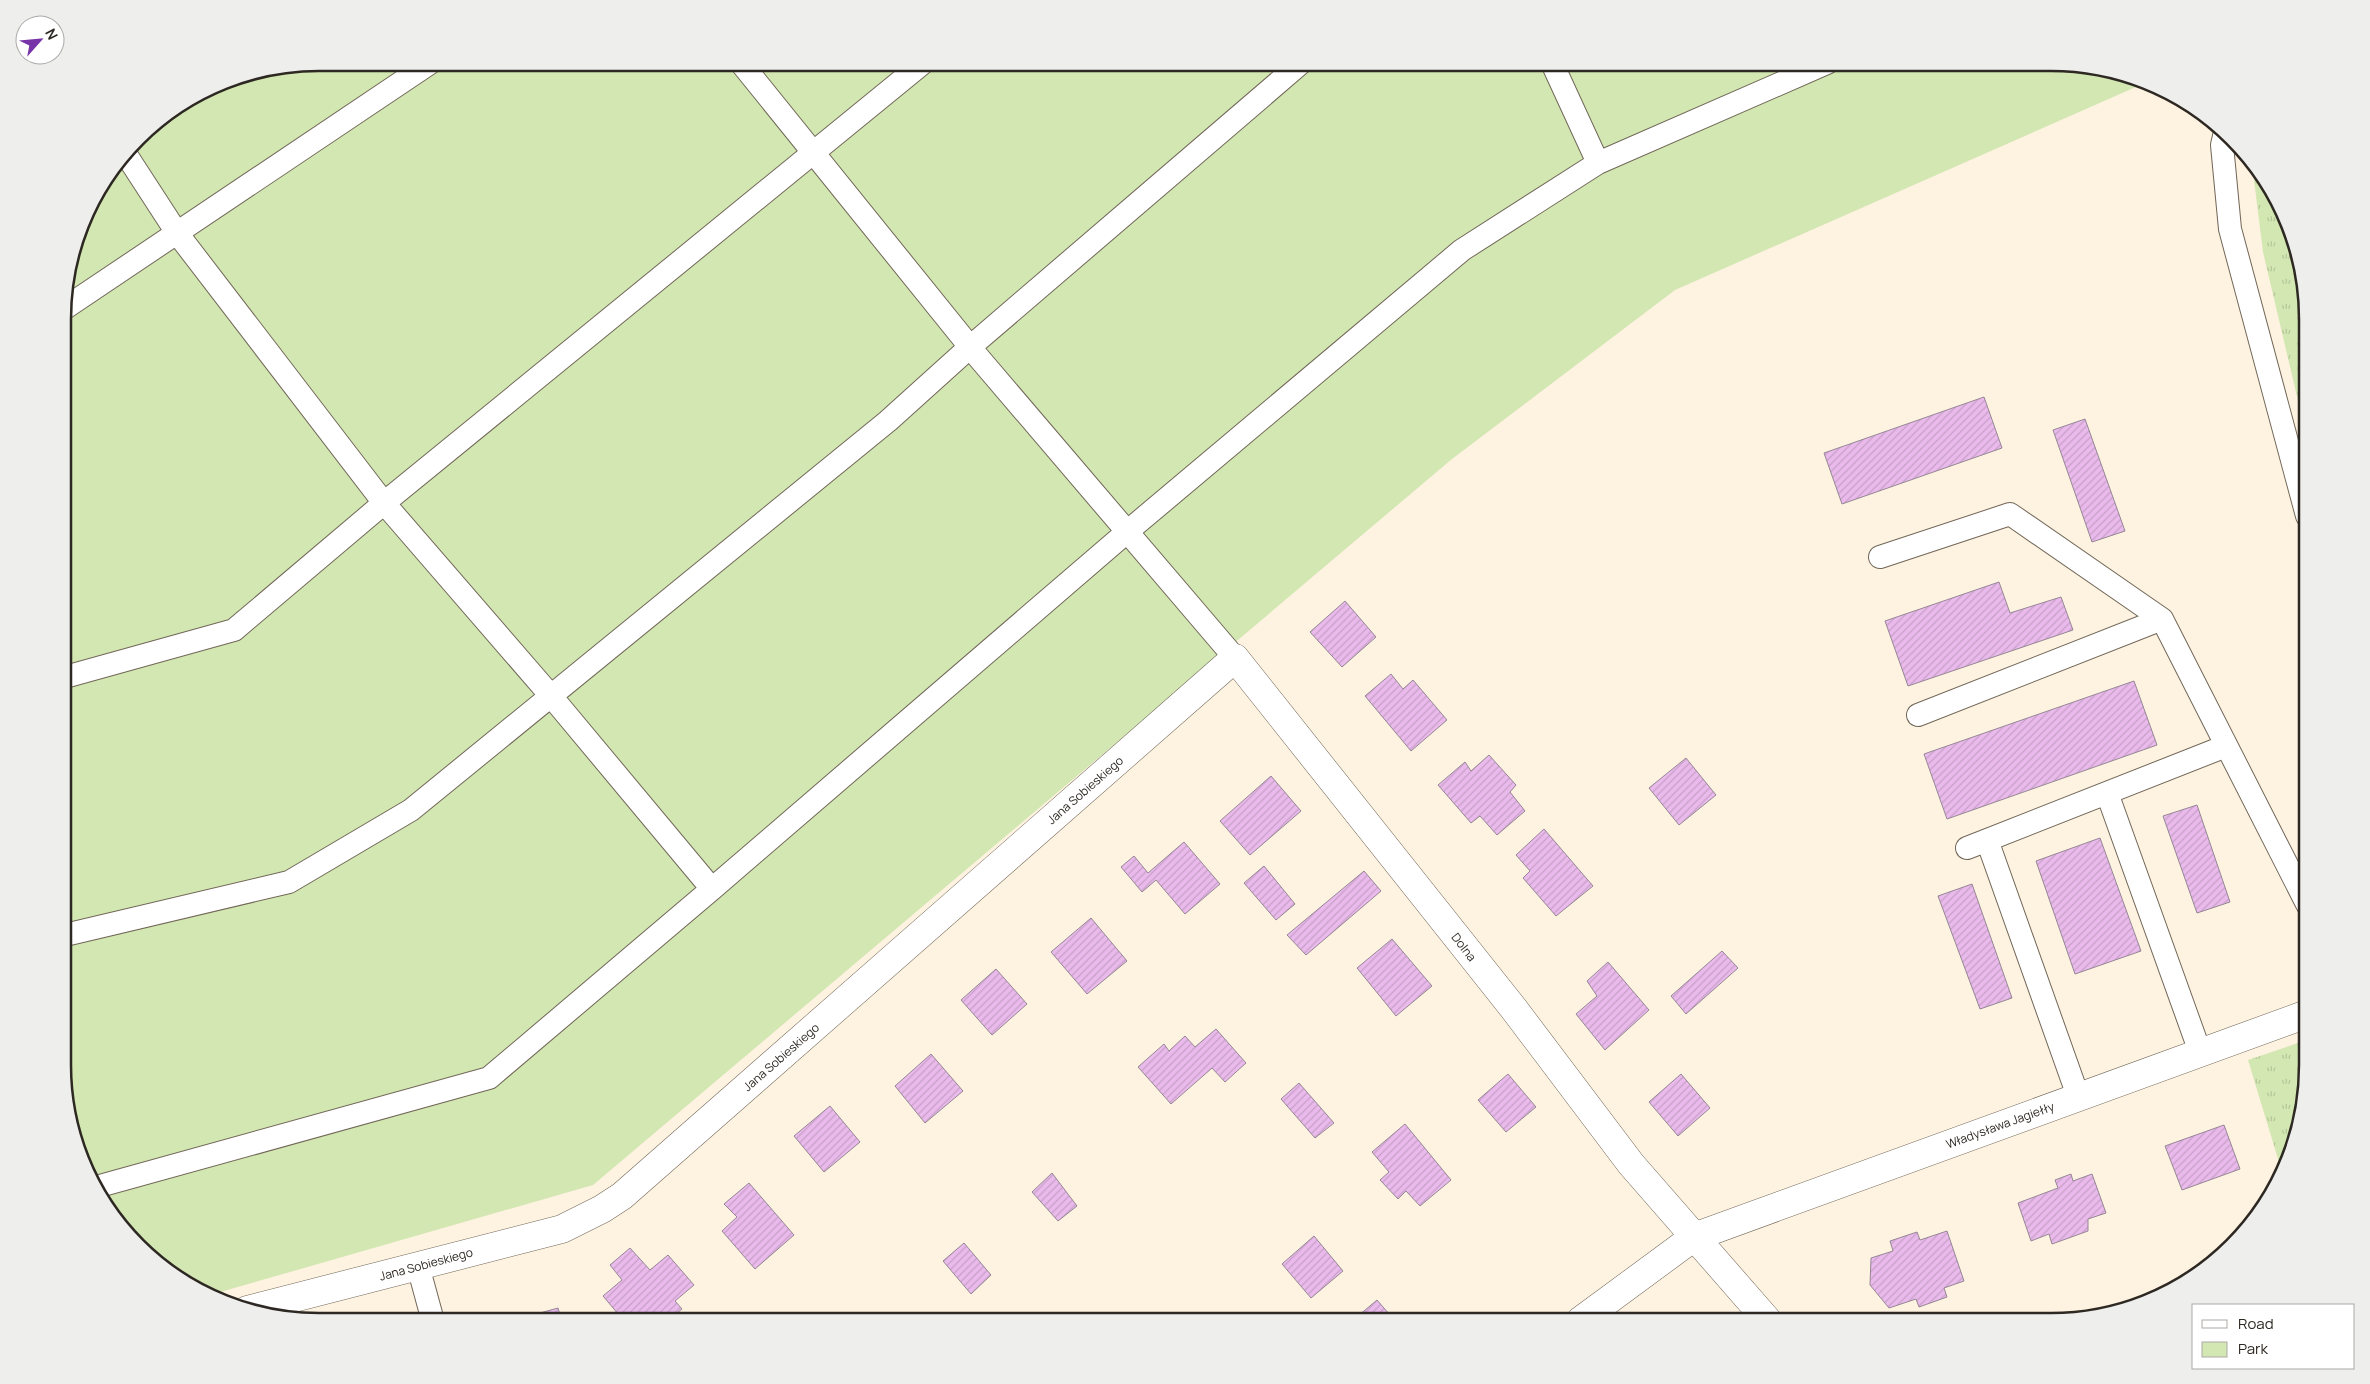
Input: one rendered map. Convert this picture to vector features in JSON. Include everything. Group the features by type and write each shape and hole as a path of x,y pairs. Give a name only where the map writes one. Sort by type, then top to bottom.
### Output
{"street":[{"name":"Dolna","path":"1235,658 1514,1009 1631,1164 1694,1237"},
{"name":"Jana Sobieskiego","path":"263,1306 562,1228 602,1209 622,1196 1235,658"},
{"name":"Władysława Jagiełły","path":"1591,1313 1694,1237 2299,1017"},
{"path":"1694,1237 1761,1313"}],"lane":[{"path":"72,303 417,71"},
{"path":"748,71 970,347 1235,658"},
{"path":"71,675 234,630 384,504 912,71"},
{"path":"71,934 289,882 412,810 888,421 970,347 1291,71"},
{"path":"1556,71 1598,163"},
{"path":"103,1185 489,1078 1128,532 1462,250 1598,163 1807,71"},
{"path":"2223,141 2230,229 2299,486"},
{"path":"130,160 177,233 384,504 551,696 712,889"},
{"path":"1880,557 2010,514 2162,620 2299,888"},
{"path":"1918,715 2162,620"},
{"path":"2078,1096 1977,844 2226,746"},
{"path":"2107,793 2200,1052"},
{"path":"418,1266 431,1313"}],"green space":[{"path":"320,71 2050,71 2083,73 2137,87 1675,290 1452,459 593,1185 221,1292 182,1271 144,1240 113,1202 97,1174 84,1144 73,1097 71,1064 71,320 73,287 84,240 97,210 113,182 144,144 182,113 210,97 240,84 287,73"},
{"path":"2254,177 2280,225 2294,271 2299,320 2299,405 2263,252"},
{"path":"2299,1043 2297,1097 2286,1144 2279,1162 2248,1060"}],"building":[{"path":"1984,397 2002,448 1842,504 1824,453"},
{"path":"2085,419 2125,531 2092,542 2053,430"},
{"path":"1999,582 2010,613 2061,597 2073,630 1908,686 1885,621"},
{"path":"1345,601 1376,637 1342,667 1310,632"},
{"path":"1391,674 1403,689 1413,680 1447,720 1411,751 1365,696"},
{"path":"2134,681 2157,745 1947,819 1924,754"},
{"path":"1489,755 1516,785 1510,792 1525,811 1497,835 1480,816 1471,823 1438,785 1465,762 1471,771"},
{"path":"1686,758 1716,795 1679,825 1649,788"},
{"path":"1271,776 1301,811 1250,855 1220,821"},
{"path":"2197,805 2230,902 2197,913 2163,816"},
{"path":"1544,829 1593,886 1556,916 1523,878 1530,871 1516,855"},
{"path":"2100,838 2141,951 2075,974 2036,861"},
{"path":"1184,842 1220,884 1185,914 1156,880 1142,892 1121,867 1134,856 1148,873"},
{"path":"1264,866 1295,904 1276,920 1244,883"},
{"path":"1364,871 1381,891 1306,955 1287,935"},
{"path":"1972,884 2012,998 1980,1009 1938,896"},
{"path":"1091,918 1127,961 1087,994 1051,952"},
{"path":"1392,939 1432,986 1396,1016 1357,968"},
{"path":"1722,951 1738,968 1686,1014 1671,996"},
{"path":"1608,962 1649,1010 1605,1050 1576,1014 1597,996 1587,981"},
{"path":"996,969 1027,1004 992,1035 961,1000"},
{"path":"1216,1029 1246,1063 1225,1082 1212,1068 1171,1104 1138,1067 1164,1044 1169,1051 1185,1036 1195,1047"},
{"path":"931,1054 963,1091 925,1123 895,1086"},
{"path":"1508,1074 1536,1107 1506,1132 1478,1100"},
{"path":"1681,1074 1710,1108 1678,1136 1649,1102"},
{"path":"1299,1083 1334,1123 1315,1138 1281,1099"},
{"path":"830,1106 860,1142 824,1172 794,1136"},
{"path":"1405,1124 1451,1180 1420,1206 1406,1191 1398,1199 1380,1180 1389,1172 1372,1152"},
{"path":"2224,1125 2240,1169 2182,1190 2165,1146"},
{"path":"1052,1173 1077,1206 1058,1221 1032,1192"},
{"path":"2071,1174 2073,1181 2092,1174 2106,1213 2088,1219 2088,1231 2052,1244 2049,1234 2031,1241 2018,1203 2058,1188 2055,1180"},
{"path":"749,1183 794,1235 755,1269 722,1231 737,1217 724,1204"},
{"path":"1947,1231 1964,1281 1944,1288 1947,1297 1919,1307 1916,1299 1889,1308 1870,1285 1871,1258 1893,1251 1890,1241 1917,1232 1920,1240"},
{"path":"1314,1236 1343,1271 1311,1298 1282,1264"},
{"path":"964,1243 991,1275 971,1294 943,1261"},
{"path":"630,1248 650,1270 668,1255 694,1285 675,1301 682,1309 677,1313 617,1313 603,1296 622,1280 610,1265"},
{"path":"1377,1300 1388,1313 1362,1313"},
{"path":"558,1308 560,1313 540,1313"}]}
